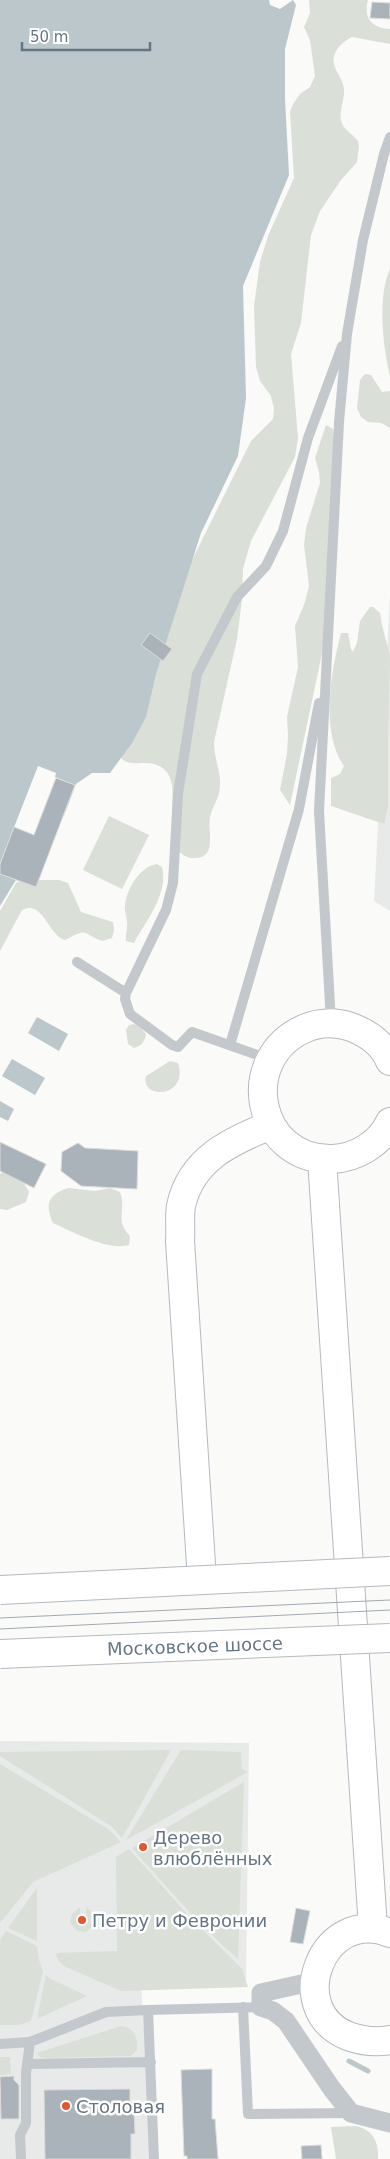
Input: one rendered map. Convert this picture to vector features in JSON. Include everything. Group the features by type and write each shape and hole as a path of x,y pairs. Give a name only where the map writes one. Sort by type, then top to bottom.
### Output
{"street":[{"path":"389,1057 377,1042 364,1032 348,1026 331,1023 313,1025 295,1032 280,1044 269,1059 263,1077 262,1096 266,1115 271,1125 288,1145 304,1154 322,1159 341,1158 359,1152 375,1142 390,1122"},
{"path":"202,1580 180,1241 181,1207 188,1184 206,1160 234,1140 271,1125"},
{"path":"322,1159 381,1930 360,1928 344,1934 332,1943 324,1954 318,1968 315,1993 318,2005 327,2023 343,2034 356,2039 370,2041 390,2040"},
{"path":"0,1590 390,1571"},
{"name":"Московское шоссе","path":"0,1654 390,1638"},
{"path":"315,1981 261,1992 252,2007 273,2011 286,2021 332,2089 351,2113 390,2123"}],"lane":[{"path":"331,1023 318,811 338,422 347,334 363,240 390,137"},
{"path":"269,1059 192,1032 178,1047 172,1045 130,1014 125,999 126,993 166,910 173,883 178,794 197,674 237,597 266,566 283,531 308,438 347,334"},
{"path":"230,1045 299,809 326,662"},
{"path":"77,962 126,993"},
{"path":"0,2044 30,2042 106,2012 252,2007 248,2114 351,2113"},
{"path":"148,2010 154,2159"},
{"path":"21,2159 20,2135 26,2123 27,2064 30,2042"},
{"path":"27,2064 151,2062"}],"shaded area":[{"path":"0,0 269,0 270,5 280,9 293,0 296,5 285,49 285,99 289,175 243,286 246,398 238,456 201,533 156,674 146,717 132,743 110,773 92,773 76,784 64,816 44,809 16,880 0,906"},
{"path":"309,0 368,0 367,12 370,21 378,27 390,29 390,44 352,37 341,45 334,55 334,64 344,89 341,120 346,129 358,141 357,162 341,180 320,211 311,235 301,323 291,354 298,438 295,457 251,541 243,569 242,599 237,639 214,742 220,780 218,796 209,822 209,848 202,857 189,858 176,848 172,821 173,796 168,773 154,764 132,763 121,758 152,641 251,441 273,419 274,409 271,396 260,381 256,367 254,306 260,262 268,236 294,178 290,112 300,94 310,87 315,76 310,40 304,27 310,13"},
{"path":"390,269 390,377 383,337 382,308 386,281"},
{"path":"365,374 371,375 382,392 390,391 390,428 381,423 368,422 361,417 357,408 360,380"},
{"path":"326,425 333,429 336,461 324,644 290,805 280,790 287,754 287,717 298,667 295,626 304,605 309,586 304,545 306,528 320,483 315,458"},
{"path":"390,594 390,911 374,901"},
{"path":"370,607 373,607 380,613 390,656 388,807 384,824 331,806 331,778 340,774 344,766 332,736 330,719 331,683 334,665 341,633 348,633 353,652 357,643 360,621"},
{"path":"109,816 149,835 122,889 83,870"},
{"path":"157,864 162,867 163,877 162,887 155,907 134,943 126,941 127,924 125,908 128,893 135,880 145,869"},
{"path":"23,880 59,880 68,883 81,912 113,922 112,938 102,941 81,933 65,940 54,932 40,913 35,909 29,908 22,910 0,951 0,911 16,883"},
{"path":"37,1017 68,1034 59,1051 28,1033"},
{"path":"129,1025 139,1026 146,1034 143,1043 134,1048 128,1044 126,1030"},
{"path":"12,1059 45,1078 35,1095 2,1076"},
{"path":"170,1061 178,1063 180,1075 177,1083 171,1089 164,1092 156,1092 150,1089 146,1084 146,1076"},
{"path":"0,1101 14,1109 8,1121 0,1117"},
{"path":"3,1172 22,1180 29,1192 26,1202 7,1210 0,1209 0,1174"},
{"path":"68,1188 95,1191 110,1188 120,1192 122,1198 122,1220 125,1230 130,1236 129,1245 121,1246 101,1243 53,1223 49,1210 50,1201 56,1193"},
{"path":"0,1741 249,1743 246,1985 141,1985 153,2159 0,2159"},
{"path":"171,1750 122,1838 111,1826 0,1756 0,1752"},
{"path":"181,1750 241,1752 242,1769 248,1772 126,1840"},
{"path":"0,1764 108,1829 121,1842 33,1882 0,1923"},
{"path":"244,1782 238,1959 196,1919 132,1848"},
{"path":"129,1849 187,1914 242,1969 248,1987 121,1991 64,1966 58,1960 55,1953 117,1951 116,1857"},
{"path":"37,1888 37,1941 8,1928"},
{"path":"80,1907 80,1917 86,1917 86,1907 95,1915 95,1924 86,1932 77,1931 70,1922 72,1914"},
{"path":"6,1931 37,1946 43,1971 31,2021 19,2025 0,2025 0,1940"},
{"path":"46,1975 49,1978 87,1996 37,2019"},
{"path":"121,2026 132,2031 136,2037 137,2050 131,2056 45,2058 40,2057 37,2053"},
{"path":"0,2057 10,2057 11,2074 0,2075"},
{"path":"355,2126 366,2130 374,2137 378,2159 336,2159 331,2127"}],"pier":[{"path":"38,766 56,773 55,777 75,785 64,816 44,809 16,880 0,874 0,863"}],"building":[{"path":"372,2 390,3 390,19 370,18"},
{"path":"150,633 172,649 163,661 141,645"},
{"path":"56,778 75,785 36,887 0,874 0,864 14,827 34,835"},
{"path":"0,1142 46,1164 34,1188 0,1171"},
{"path":"78,1143 85,1148 138,1151 137,1189 81,1186 61,1171 62,1152"},
{"path":"296,1908 310,1911 303,1944 290,1942"},
{"path":"212,2069 212,2119 215,2119 218,2159 187,2159 187,2156 184,2156 181,2070"},
{"path":"14,2076 14,2080 19,2085 19,2119 1,2119 0,2077"},
{"path":"130,2089 130,2109 134,2109 135,2134 131,2134 131,2159 45,2159 44,2090"},
{"path":"321,2145 322,2159 302,2159 301,2146"}],"waterway":[{"path":"349,2061 368,2071"}],"tram line":[{"path":"0,1618 390,1600"},
{"path":"0,1629 390,1610"}],"place":[{"name":"Дерево влюблённых","path":"143,1847"},
{"name":"Петру и Февронии","path":"82,1920"},
{"name":"Столовая","path":"66,2106"}]}
